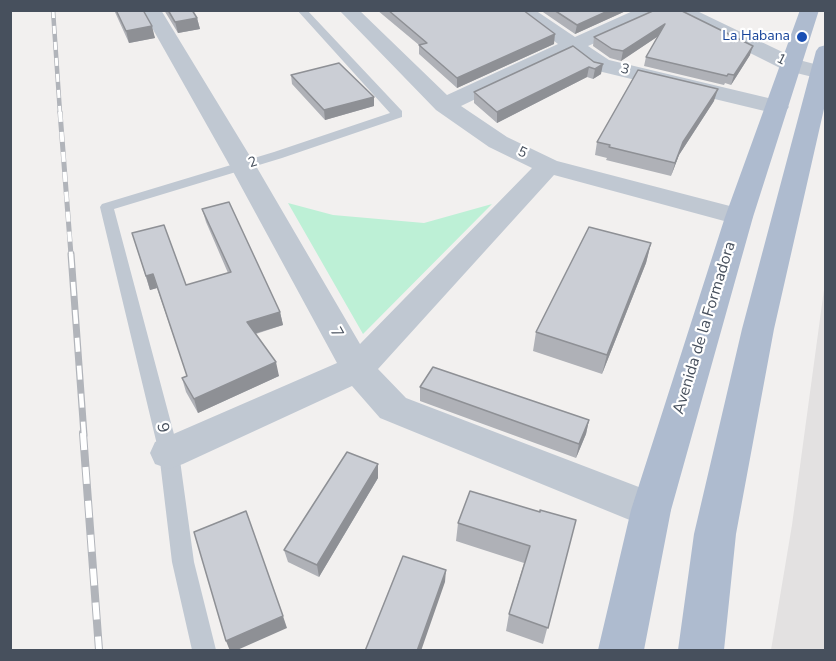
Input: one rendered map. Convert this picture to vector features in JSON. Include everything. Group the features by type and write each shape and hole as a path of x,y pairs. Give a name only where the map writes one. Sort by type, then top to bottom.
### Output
{"main road":[{"name":"Avenida de la Formadora","path":"701,651 715,534 813,63 810,10"},
{"name":"Avenida de la Formadora","path":"621,651 651,510 739,217 777,107 813,63"}],"street":[{"name":"7","path":"151,10 243,166 357,369 393,408 651,510"},
{"name":"5","path":"348,10 444,105 498,142 548,166 739,217"},
{"name":"3","path":"522,10 602,64 777,107"},
{"path":"444,105 652,10"},
{"name":"1","path":"679,10 813,63"},
{"path":"169,453 357,369 548,166"}],"lane":[{"name":"2","path":"107,207 243,166 398,114 301,10"},
{"name":"9","path":"107,207 169,453 183,562 204,651"}],"shaded area":[{"path":"825,282 825,650 771,650 792,525"}],"green space":[{"path":"288,203 333,215 424,223 492,204 363,334"}],"building":[{"path":"116,10 143,10 152,26 126,31"},
{"path":"168,10 192,10 197,18 175,22"},
{"path":"388,10 523,10 555,34 457,78 419,45 427,43"},
{"path":"554,10 610,10 577,25"},
{"path":"655,10 680,10 753,46 734,75 728,74 727,76 646,57 665,24 623,51 612,49 594,37"},
{"path":"573,46 594,62 603,64 595,69 589,67 497,112 474,92"},
{"path":"339,63 374,97 324,110 291,75"},
{"path":"638,70 718,89 683,142 675,163 597,142"},
{"path":"229,202 280,312 247,322 276,362 194,399 182,378 187,376 153,274 146,276 132,233 164,225 186,285 231,272 202,209"},
{"path":"589,227 651,243 607,355 536,332"},
{"path":"433,367 589,420 579,444 420,387"},
{"path":"347,452 378,464 317,565 284,550"},
{"path":"470,491 576,520 548,628 509,614 530,546 458,523"},
{"path":"246,511 283,616 226,641 194,532"},
{"path":"403,556 446,570 417,651 365,651"}],"railway":[{"path":"53,10 60,113"},
{"path":"60,112 71,255"},
{"path":"71,254 84,435"},
{"path":"83,433 99,650"}],"place":[{"name":"La Habana","path":"802,37"}]}
